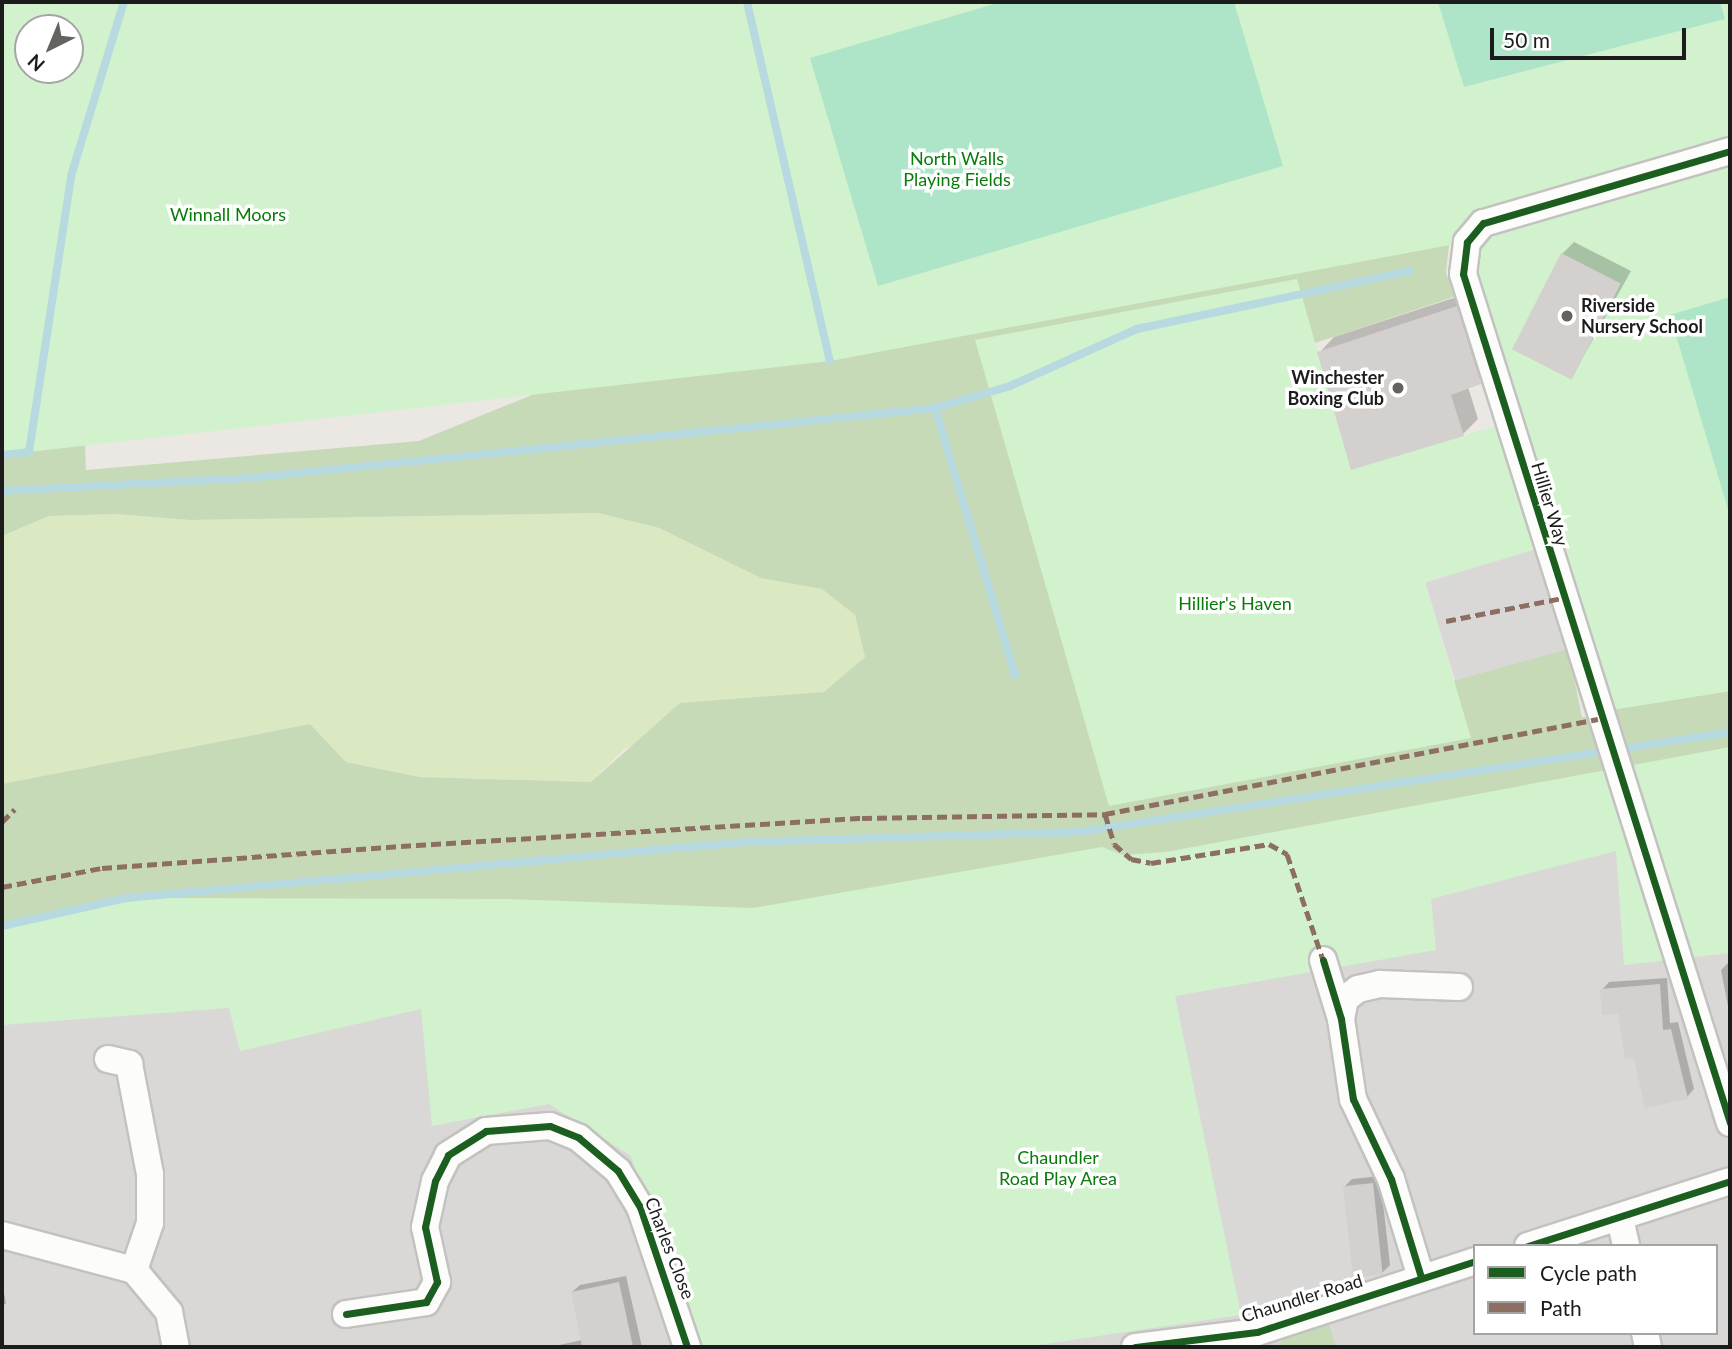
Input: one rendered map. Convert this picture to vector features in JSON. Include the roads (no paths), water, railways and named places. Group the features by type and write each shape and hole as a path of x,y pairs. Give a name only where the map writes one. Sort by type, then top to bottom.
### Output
{"street":[{"name":"Hillier Way","path":"1730,151 1512,210 1483,223 1467,242 1463,274 1598,719 1730,1123"},
{"path":"1323,960 1341,1019 1353,1099 1391,1179 1421,1277"},
{"path":"1341,1019 1345,999 1358,989 1380,984 1459,987"},
{"path":"108,1059 129,1064 150,1174 150,1223 134,1270"},
{"name":"Charles Close","path":"346,1314 426,1302 437,1282 425,1227 435,1181 448,1155 486,1131 550,1126 579,1138 618,1171 640,1207 687,1347"},
{"path":"1535,1244 1620,1219 1730,1181"},
{"path":"1620,1219 1626,1244"},
{"path":"2,1235 134,1270 169,1312 176,1347"},
{"name":"Chaundler Road","path":"1135,1347 1259,1340 1421,1277 1473,1262"}],"waterway":[{"path":"2,455 29,452 71,176 124,2"},
{"path":"747,2 830,361"},
{"path":"2,491 250,478 935,408 1010,386 1137,329 1410,271"},
{"path":"935,408 1015,675"},
{"path":"2,926 126,898 744,842 1079,832 1730,732"}],"place":[{"name":"Riverside Nursery School","path":"1567,316"},
{"name":"Winchester Boxing Club","path":"1398,388"}],"park label":[{"name":"North Walls Playing Fields","path":"957,169"},
{"name":"Winnall Moors","path":"228,214"},
{"name":"Hillier's Haven","path":"1235,603"},
{"name":"Chaundler Road Play Area","path":"1058,1168"}]}
